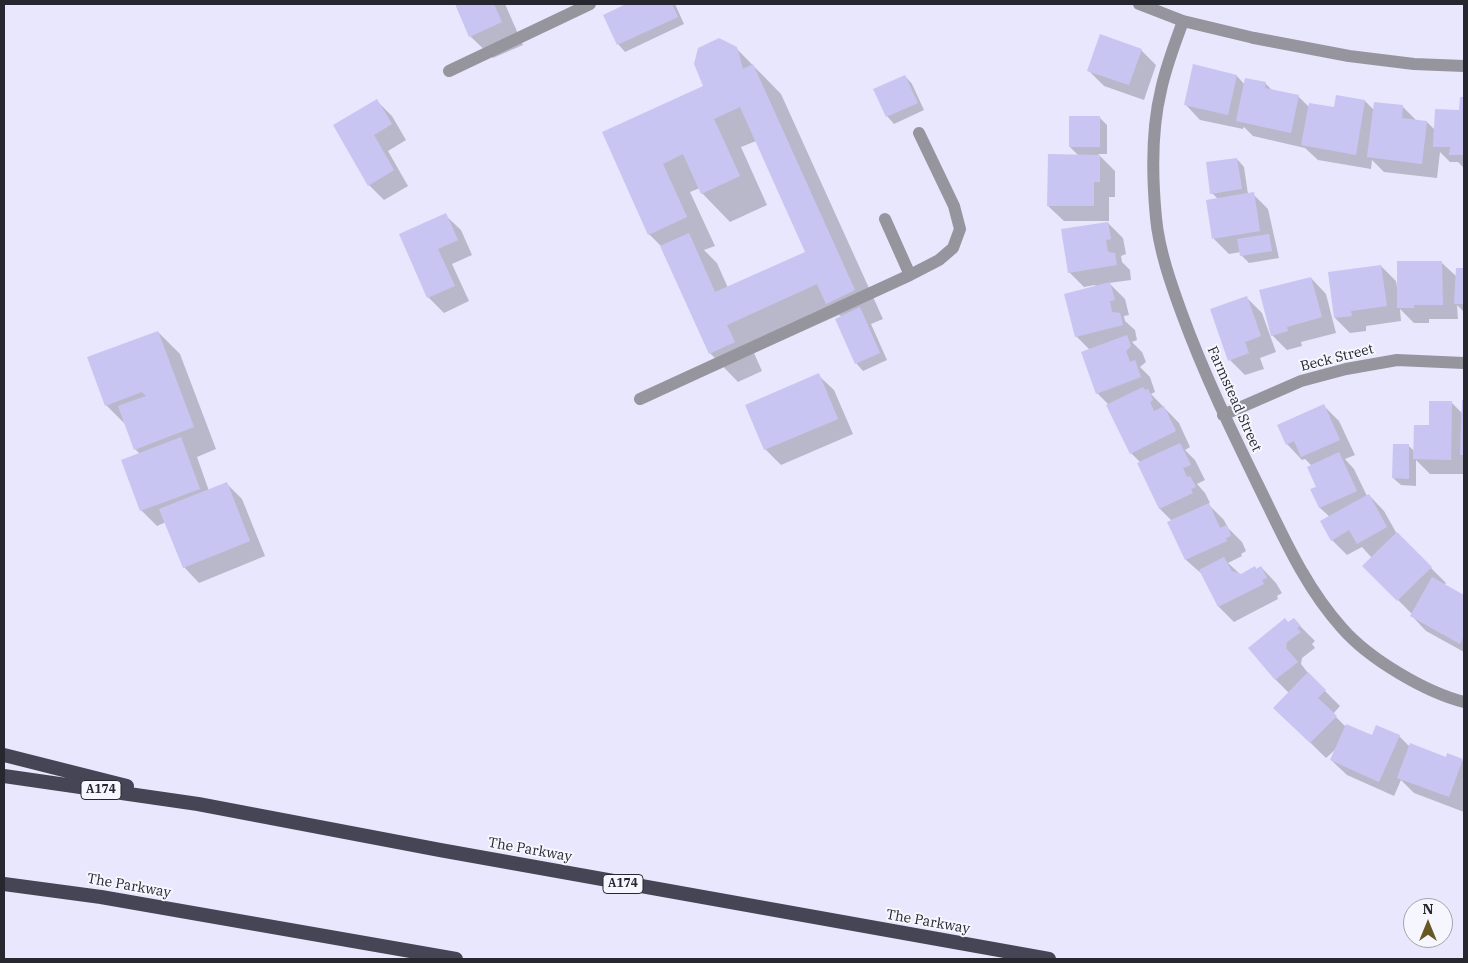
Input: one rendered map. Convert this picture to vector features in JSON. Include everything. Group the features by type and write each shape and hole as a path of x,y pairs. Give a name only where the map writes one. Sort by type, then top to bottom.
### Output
{"highway":[{"path":"4,755 198,804"},
{"name":"The Parkway","path":"4,776 198,804 459,854 1049,959"},
{"name":"The Parkway","path":"4,884 101,897 456,959"}],"street":[{"path":"449,71 590,4"},
{"path":"1139,4 1183,21 1254,38 1349,56 1414,64 1464,66"},
{"name":"Farmstead Street","path":"1183,21 1161,90 1156,115 1154,150 1156,219 1173,291 1223,415 1303,576 1328,612 1361,647 1399,672 1447,698 1464,702"},
{"path":"640,399 910,275 939,260 953,248 960,229 954,206 919,133"},
{"path":"885,219 910,275"},
{"name":"Beck Street","path":"1223,415 1301,381 1354,367 1397,360 1464,363"}],"building":[{"path":"455,4 494,4 502,22 469,37"},
{"path":"626,4 672,4 678,17 617,45 603,15"},
{"path":"1100,34 1142,49 1129,85 1087,71"},
{"path":"719,38 737,47 743,69 753,64 855,290 826,304 817,284 727,325 735,342 709,354 660,246 689,233 715,292 805,252 740,107 714,119 740,176 701,194 683,154 663,164 687,217 648,235 602,132 703,86 694,64 698,48"},
{"path":"1193,64 1237,75 1228,115 1184,105"},
{"path":"905,75 918,103 886,117 873,89"},
{"path":"1245,78 1266,82 1265,88 1299,95 1291,133 1236,121"},
{"path":"1336,95 1365,100 1356,155 1301,145 1309,103 1334,107"},
{"path":"1460,97 1464,97 1464,155 1449,155 1450,147 1433,147 1435,109 1459,110"},
{"path":"377,99 392,124 374,135 394,170 368,186 333,125"},
{"path":"1374,102 1403,105 1402,118 1427,121 1422,164 1367,157"},
{"path":"1069,116 1100,116 1100,147 1069,147"},
{"path":"1048,154 1100,155 1100,182 1094,182 1094,206 1047,206"},
{"path":"1237,158 1242,189 1210,194 1206,162"},
{"path":"1254,192 1260,231 1212,239 1206,200"},
{"path":"446,213 458,240 438,249 455,286 427,298 399,234"},
{"path":"1108,222 1111,239 1106,240 1108,252 1115,253 1117,265 1068,273 1061,229"},
{"path":"1269,234 1272,251 1240,256 1237,239"},
{"path":"1397,261 1442,261 1443,305 1414,305 1414,308 1397,308"},
{"path":"1381,265 1387,306 1351,311 1352,316 1334,318 1328,272"},
{"path":"1456,268 1464,268 1464,304 1454,304"},
{"path":"1311,277 1322,317 1287,327 1288,331 1271,336 1259,290"},
{"path":"1110,282 1115,300 1110,301 1112,312 1120,313 1123,325 1075,337 1064,294"},
{"path":"1247,296 1261,336 1245,342 1249,353 1228,361 1210,309"},
{"path":"860,307 880,353 855,364 835,319"},
{"path":"158,331 194,427 134,450 118,406 146,396 142,392 105,406 87,357"},
{"path":"1127,335 1131,346 1126,351 1130,362 1135,360 1141,377 1096,394 1081,352"},
{"path":"819,373 838,419 764,450 745,405"},
{"path":"1143,387 1145,390 1148,389 1153,400 1150,402 1154,411 1164,406 1176,431 1130,454 1106,405"},
{"path":"1462,400 1464,400 1464,455 1460,455"},
{"path":"1429,401 1452,401 1451,460 1413,459 1414,425 1429,425"},
{"path":"1324,404 1340,440 1301,457 1294,441 1286,445 1277,425"},
{"path":"181,437 200,489 140,511 121,460"},
{"path":"1180,443 1191,465 1183,468 1187,477 1190,476 1196,487 1191,489 1193,493 1159,509 1137,463"},
{"path":"1393,444 1409,444 1409,479 1392,478"},
{"path":"1339,452 1357,491 1319,508 1310,489 1316,487 1307,467"},
{"path":"227,482 250,541 183,568 159,509"},
{"path":"1369,494 1387,527 1357,544 1349,530 1331,541 1320,521"},
{"path":"1209,503 1220,528 1227,525 1231,536 1226,538 1227,541 1185,560 1167,522"},
{"path":"1397,532 1432,567 1397,601 1362,566"},
{"path":"1224,557 1232,571 1241,574 1255,566 1256,569 1261,566 1267,578 1262,580 1264,584 1218,607 1199,570"},
{"path":"1432,577 1464,595 1464,636 1460,644 1410,616"},
{"path":"1285,618 1288,622 1294,618 1301,626 1297,628 1301,632 1287,642 1286,648 1298,662 1275,680 1248,648"},
{"path":"1308,672 1326,690 1318,698 1337,716 1310,743 1273,708"},
{"path":"1346,724 1372,735 1376,725 1400,735 1379,782 1330,760"},
{"path":"1410,743 1446,757 1447,753 1463,759 1449,797 1397,778"}]}
